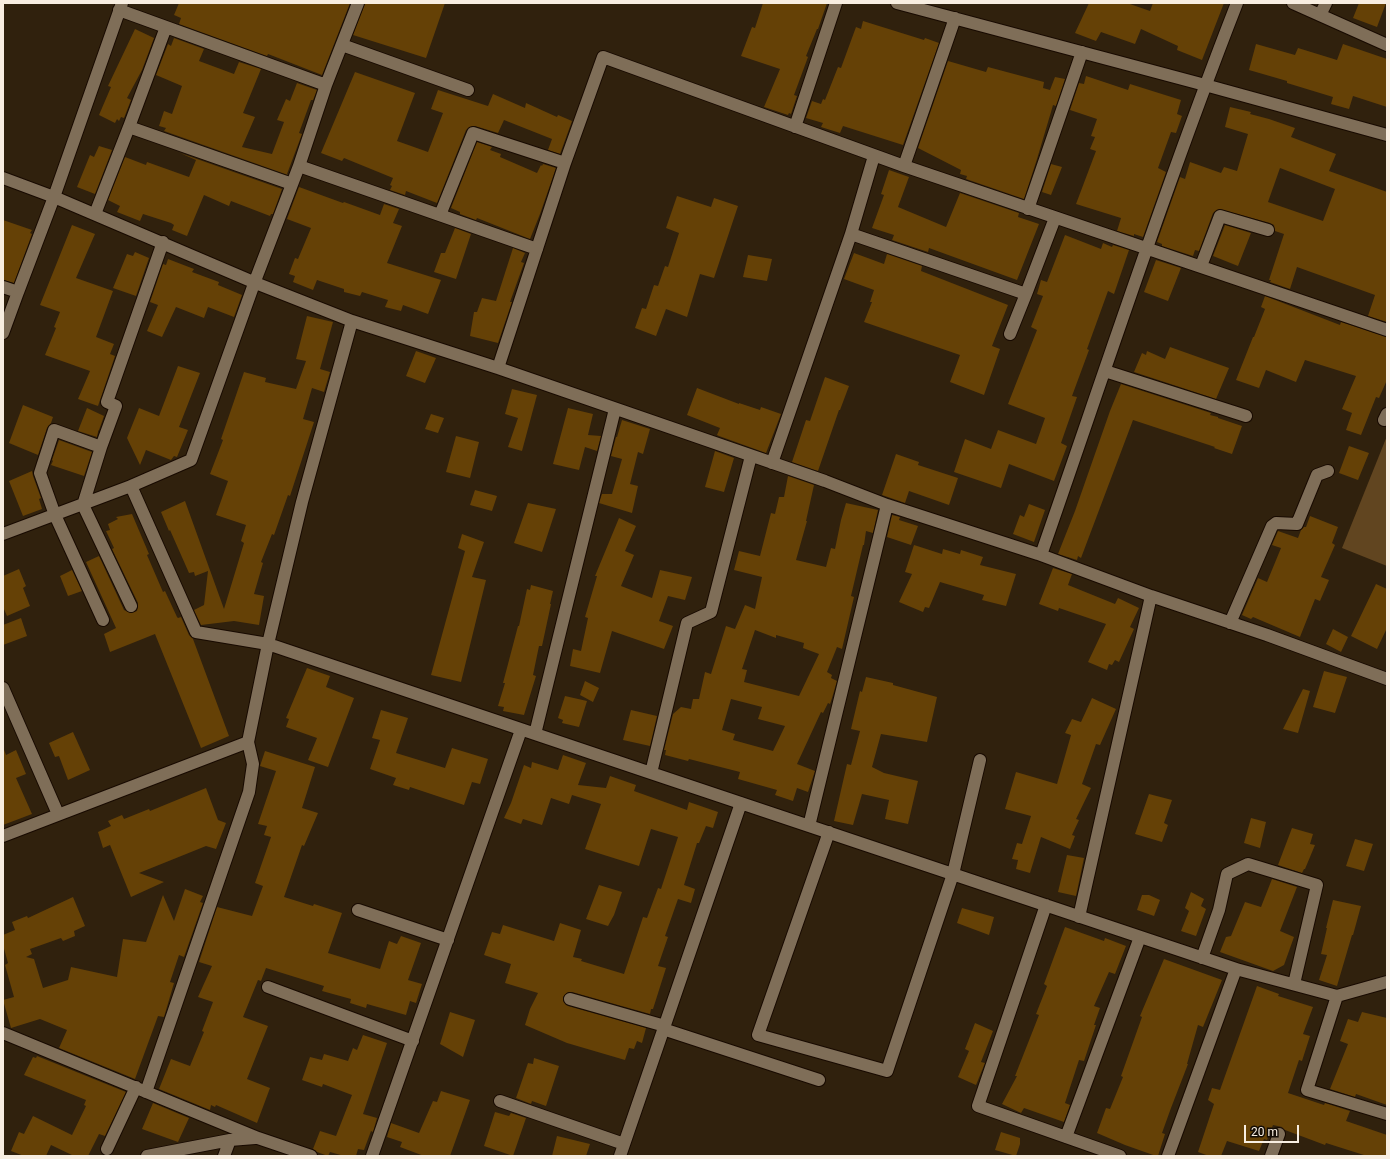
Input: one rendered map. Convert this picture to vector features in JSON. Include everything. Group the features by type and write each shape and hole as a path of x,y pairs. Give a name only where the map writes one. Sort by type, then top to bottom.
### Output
{"street":[{"path":"4,530 83,505 132,486 191,460 255,281 299,166 326,85 358,3"},
{"path":"795,127 836,3"},
{"path":"897,3 1387,135"},
{"path":"1041,555 1147,248 1236,3"},
{"path":"1293,3 1387,44"},
{"path":"1320,14 1326,3"},
{"path":"3,333 54,197 121,7 166,27 326,85"},
{"path":"904,166 955,18"},
{"path":"95,214 166,27"},
{"path":"342,45 468,90"},
{"path":"1028,209 1082,52"},
{"path":"498,368 565,163 603,57 874,156 1387,330"},
{"path":"129,126 292,184"},
{"path":"440,214 473,133 565,163"},
{"path":"772,463 851,234 874,156"},
{"path":"299,166 440,214 536,249"},
{"path":"3,178 54,197 255,281 258,284 352,321 498,368 825,481 886,504 1041,555 1151,596 1386,676"},
{"path":"1201,266 1220,216 1268,230"},
{"path":"1010,334 1055,218"},
{"path":"851,234 1026,294"},
{"path":"131,606 83,505 101,447 116,406 107,402 163,242"},
{"path":"3,286 18,292"},
{"path":"107,1149 141,1090 249,792 253,764 248,742 268,644 302,502 352,321"},
{"path":"1105,371 1246,416"},
{"path":"535,734 615,409"},
{"path":"101,447 54,430 40,473 55,515 103,620"},
{"path":"651,774 687,623 711,612 751,456"},
{"path":"1230,623 1272,526 1276,523 1297,524 1317,475 1328,471"},
{"path":"132,486 196,632 268,644 651,774 829,832 1236,969 1337,996 1387,982"},
{"path":"809,826 886,504"},
{"path":"1079,917 1151,596"},
{"path":"3,688 58,814"},
{"path":"372,1156 521,730"},
{"path":"3,836 248,742"},
{"path":"829,832 758,1035 887,1071 953,874 980,760"},
{"path":"500,1101 622,1150 741,803"},
{"path":"1202,958 1219,910 1226,874 1248,864 1317,885 1294,984"},
{"path":"1046,905 978,1106 1120,1156"},
{"path":"358,910 448,940"},
{"path":"1066,1137 1140,937"},
{"path":"1168,1156 1236,969"},
{"path":"268,987 413,1041"},
{"path":"1337,996 1307,1090 1387,1114"},
{"path":"570,998 819,1080"},
{"path":"3,1033 258,1138 311,1156"},
{"path":"1271,1156 1279,1134"},
{"path":"147,1156 230,1140 258,1138"},
{"path":"224,1156 230,1140"}],"shaded area":[{"path":"1387,436 1387,566 1342,548"}],"building":[{"path":"179,3 350,3 322,75 268,54 267,56 179,24 181,18 174,15"},
{"path":"365,3 445,3 426,58 353,35"},
{"path":"763,3 827,3 818,29 806,56 808,57 794,95 797,96 791,114 789,113 788,115 764,107 780,69 741,56 752,27 755,28"},
{"path":"1089,3 1127,3 1150,11 1153,3 1224,3 1202,60 1177,50 1178,46 1141,29 1135,44 1101,32 1096,41 1075,33"},
{"path":"1359,3 1386,3 1377,27 1353,18"},
{"path":"863,21 924,40 925,38 939,43 903,145 843,126 840,133 821,127 823,123 806,118 812,101 821,104 823,99 825,100 838,67 841,68 856,27 861,29"},
{"path":"135,29 154,38 142,70 127,98 131,100 124,118 121,117 119,121 117,119 115,123 99,115 111,87 108,86"},
{"path":"174,38 204,49 199,61 234,74 239,62 261,69 243,113 255,117 242,147 272,154 284,122 277,120 286,99 290,101 297,83 317,90 313,100 311,100 299,133 302,134 287,174 288,175 164,131 166,128 159,126 164,111 172,114 182,86 156,75 168,44 171,46"},
{"path":"1256,44 1295,55 1298,48 1337,60 1343,44 1387,59 1387,107 1353,96 1349,109 1331,104 1333,97 1249,70"},
{"path":"948,61 986,72 988,67 1044,82 1043,88 1050,90 1055,77 1065,79 1056,106 1053,105 1024,199 966,179 967,176 960,174 961,170 918,148"},
{"path":"355,72 415,93 397,141 428,152 443,113 431,109 438,90 488,106 493,94 525,108 526,103 557,117 558,115 572,121 560,154 548,150 552,139 504,120 498,133 475,126 469,127 466,130 437,203 406,191 405,195 390,190 392,186 390,185 393,178 344,158 342,161 321,153"},
{"path":"1086,76 1128,90 1130,84 1181,100 1177,114 1182,116 1176,133 1171,132 1158,168 1166,172 1143,237 1117,231 1121,218 1076,204 1096,151 1090,149 1095,137 1091,136 1097,119 1070,110 1079,83 1084,84"},
{"path":"1230,107 1251,112 1250,114 1295,128 1291,137 1336,154 1329,171 1387,192 1387,322 1368,316 1375,295 1297,267 1290,289 1270,282 1271,280 1269,280 1284,234 1275,231 1274,225 1270,223 1219,209 1213,213 1199,251 1195,250 1193,256 1162,246 1162,244 1157,242 1180,177 1185,179 1190,162 1221,173 1224,167 1237,171 1248,134 1225,127","holes":["1280,168 1335,189 1323,221 1268,202"]},
{"path":"477,142 492,147 490,150 501,154 500,157 537,173 543,164 556,168 530,239 477,218 476,220 460,214 460,212 451,208"},
{"path":"99,146 112,150 95,194 77,187 90,155 94,157"},
{"path":"180,153 282,189 273,214 270,216 231,201 229,206 204,195 187,236 172,230 174,225 171,223 143,214 140,221 117,212 120,206 108,200 125,157 146,165 147,162 189,177 196,160"},
{"path":"1051,164 1062,167 1051,195 1042,192"},
{"path":"889,170 909,177 898,207 946,227 960,193 1019,213 1018,217 1039,224 1017,280 929,248 928,252 892,240 894,235 872,228 884,195 881,194"},
{"path":"299,187 380,215 384,204 399,209 393,223 402,226 387,263 441,280 428,314 403,305 401,311 385,307 388,300 362,292 360,296 344,292 344,289 317,280 313,290 293,282 295,276 289,274 295,258 298,259 311,228 287,219"},
{"path":"677,196 711,207 714,198 738,206 714,278 700,274 687,317 666,309 656,336 635,328 642,308 646,309 654,285 658,286 665,266 668,267 679,233 666,228"},
{"path":"3,220 32,230 30,233 32,234 14,283 3,280"},
{"path":"72,225 95,234 76,278 113,291 96,337 114,344 110,354 115,356 98,406 78,399 90,371 45,355 56,328 54,327 60,312 40,305"},
{"path":"1225,225 1251,233 1238,266 1213,256"},
{"path":"455,228 471,234 456,279 434,272 441,253 445,253"},
{"path":"1065,235 1101,249 1103,243 1112,247 1113,245 1129,250 1114,294 1108,291 1087,349 1089,350 1072,396 1077,397 1061,443 1067,446 1054,481 1009,464 1001,488 954,472 965,439 991,449 998,430 1036,444 1045,418 1008,404 1037,330 1031,327 1043,296 1037,294 1041,280 1047,282"},
{"path":"513,248 525,253 521,262 524,263 510,302 512,302 498,343 470,336 474,312 477,312 482,298 496,301"},
{"path":"135,252 149,258 136,296 113,288 127,254 133,256"},
{"path":"854,253 884,264 887,254 922,266 921,271 1008,305 992,346 1000,349 984,395 950,382 960,355 864,322 872,302 870,302 874,290 844,279"},
{"path":"748,255 772,259 767,281 743,277"},
{"path":"168,259 194,269 192,272 219,282 218,285 242,295 234,317 208,307 204,318 176,307 162,337 147,331 158,305 150,302 163,264 166,265"},
{"path":"1156,260 1181,268 1168,301 1144,292"},
{"path":"1265,296 1340,325 1341,322 1387,337 1387,380 1379,398 1376,397 1361,435 1346,430 1352,413 1342,409 1356,376 1305,360 1296,382 1266,370 1259,388 1236,380 1265,309 1261,307"},
{"path":"307,316 333,322 320,369 330,372 324,392 312,388 303,419 314,422 290,496 288,495 274,535 272,534 261,562 263,563 254,594 264,596 259,625 234,621 201,625 194,610 204,605 208,571 195,576 194,572 189,573 161,512 185,501 224,609 244,543 241,541 246,525 216,515 228,481 210,474 223,440 221,439 244,372 266,378 265,382 296,389 306,361 296,359"},
{"path":"1170,347 1229,368 1216,399 1134,372 1142,353 1146,355 1147,351 1165,359"},
{"path":"416,351 436,358 425,383 406,376"},
{"path":"178,366 200,373 179,427 188,430 177,457 174,456 171,460 146,450 140,465 127,438 139,408 159,416"},
{"path":"825,377 849,386 818,471 792,462 806,420 810,421"},
{"path":"1121,384 1211,413 1210,415 1242,426 1232,454 1133,420 1081,558 1078,556 1077,560 1058,554"},
{"path":"697,388 739,404 760,410 761,407 781,414 766,453 719,436 717,435 720,428 687,415"},
{"path":"512,389 537,395 522,451 508,447 518,418 505,414"},
{"path":"23,405 53,417 47,428 38,455 9,443"},
{"path":"87,408 104,416 97,437 78,431"},
{"path":"568,408 593,414 588,435 601,436 597,451 585,447 579,470 553,464"},
{"path":"431,414 444,418 438,433 425,429"},
{"path":"622,420 650,429 643,454 638,452 630,484 638,486 632,513 599,503 602,494 612,494 622,459 611,456"},
{"path":"456,436 479,442 470,478 446,472"},
{"path":"59,440 92,452 84,476 51,465"},
{"path":"1349,446 1369,453 1358,480 1339,473"},
{"path":"715,451 734,458 724,492 705,487"},
{"path":"896,454 919,462 918,465 958,478 949,505 909,491 905,503 882,495"},
{"path":"32,471 41,498 39,499 42,509 23,516 9,481"},
{"path":"788,476 814,485 807,521 796,560 826,567 831,548 835,549 846,503 878,510 873,533 866,531 851,596 854,597 842,649 837,647 827,672 832,675 831,678 837,681 832,698 830,704 828,703 823,713 821,712 797,764 815,771 808,792 797,788 793,801 775,795 777,790 738,779 740,772 689,759 688,761 665,755 666,750 664,750 673,714 681,707 691,709 693,699 699,699 705,672 711,674 726,626 735,629 745,605 755,609 762,577 734,570 739,551 760,556 771,513 775,514 779,497 784,497","holes":["755,630 776,638 776,635 804,643 803,648 819,654 799,696 744,682 747,670 742,669","731,699 762,707 758,719 785,726 773,751 733,740 735,734 722,730"]},
{"path":"475,490 497,496 492,511 470,505"},
{"path":"528,503 556,509 542,552 514,543"},
{"path":"1029,504 1045,510 1034,542 1013,534 1020,515 1024,517"},
{"path":"132,514 149,554 147,555 163,592 165,591 177,617 181,617 189,635 193,639 229,736 201,748 155,634 110,652 104,634 116,628 86,562 99,556 124,610 131,613 137,611 138,603 112,549 114,548 106,531 110,530 108,524 118,519 116,517"},
{"path":"892,515 900,517 899,520 918,526 911,545 887,537"},
{"path":"1310,516 1338,527 1332,543 1335,545 1321,577 1329,580 1320,601 1315,599 1300,637 1253,617 1251,619 1242,615 1258,578 1267,582 1281,548 1272,545 1278,531 1298,538 1301,530 1306,527"},
{"path":"619,518 636,526 625,551 634,555 621,586 652,598 660,570 692,577 685,600 668,596 659,621 673,626 664,649 612,631 600,673 570,666 573,649 581,651 588,618 585,617 597,576 595,576"},
{"path":"462,534 484,542 472,577 486,580 461,682 431,675 465,551 458,548"},
{"path":"914,545 942,554 943,549 960,554 961,550 983,557 980,565 1016,574 1006,606 982,600 984,595 940,582 929,608 925,607 923,612 899,602 912,574 905,572"},
{"path":"1053,568 1072,574 1068,585 1115,604 1118,598 1139,608 1130,627 1134,629 1119,662 1115,660 1112,665 1109,664 1107,670 1088,662 1106,624 1059,608 1058,611 1039,604"},
{"path":"19,569 26,586 23,588 30,606 7,616 3,607 3,576"},
{"path":"72,570 82,591 68,596 60,576"},
{"path":"1376,584 1387,589 1387,628 1377,649 1351,636"},
{"path":"531,585 553,591 542,646 539,646 533,675 536,676 524,715 503,711 504,707 498,706 505,683 503,683 519,626 527,589 530,590"},
{"path":"21,618 27,636 3,645 3,625"},
{"path":"1333,629 1348,637 1341,652 1326,644"},
{"path":"307,668 330,676 326,687 354,698 328,767 308,760 317,738 286,727 289,719 286,718"},
{"path":"1324,671 1347,677 1335,713 1313,707"},
{"path":"866,677 893,683 893,685 937,697 927,742 881,734 872,767 884,773 918,781 908,824 885,819 889,800 862,794 853,825 834,821 847,764 851,765 860,731 851,729 860,691 862,692"},
{"path":"585,681 599,688 593,702 580,695"},
{"path":"1303,689 1310,691 1298,733 1283,729"},
{"path":"565,696 587,701 579,727 562,723 563,720 558,718"},
{"path":"1092,698 1116,709 1100,745 1096,744 1082,784 1091,788 1076,819 1079,820 1072,835 1075,836 1070,849 1041,837 1030,873 1016,869 1018,860 1012,859 1017,843 1022,844 1031,816 1005,809 1016,772 1057,784 1071,735 1065,733 1072,719 1081,722"},
{"path":"381,710 408,718 396,753 445,768 452,748 488,759 480,784 472,782 464,805 410,787 409,790 393,785 396,778 370,769 380,740 372,738"},
{"path":"631,710 657,716 650,746 623,740"},
{"path":"73,732 90,770 68,780 59,756 55,757 49,743"},
{"path":"3,747 6,755 16,750 26,774 16,778 32,814 3,825"},
{"path":"265,751 315,767 302,808 318,813 304,846 302,845 284,897 313,906 314,904 342,913 328,953 380,969 389,941 397,944 401,936 421,943 408,980 422,984 416,1003 410,1001 406,1015 367,1004 366,1008 350,1003 351,999 322,991 324,986 266,968 261,981 258,980 243,1017 268,1026 247,1079 270,1088 257,1123 216,1105 215,1107 211,1105 210,1110 159,1089 171,1059 190,1066 204,1032 202,1031 213,1002 198,997 212,966 199,962 217,907 252,916 263,886 255,883 271,837 264,835 267,826 258,824 276,771 260,766"},
{"path":"563,755 586,763 578,785 606,788 610,776 636,785 634,791 687,810 689,802 718,812 713,828 706,826 699,843 697,843 684,885 695,889 691,903 678,899 665,936 668,937 658,966 666,968 650,1014 572,992 568,992 563,997 563,1001 568,1006 646,1028 642,1043 637,1041 634,1049 629,1048 625,1060 567,1043 525,1025 530,1009 538,993 505,983 511,964 484,955 492,932 500,934 503,925 554,941 560,923 581,930 573,957 582,959 581,961 624,974 643,917 647,918 658,888 661,889 678,837 651,829 639,866 585,849 601,804 572,795 569,804 551,798 542,825 523,819 521,824 504,818 511,803 524,765 531,768 532,762 558,770"},
{"path":"206,788 218,820 226,823 216,849 206,846 139,873 164,882 131,897 110,845 103,848 98,832 111,826 108,821 122,815 124,819 149,809 150,811"},
{"path":"1149,794 1172,800 1164,823 1168,825 1162,842 1135,834"},
{"path":"1251,818 1266,822 1260,848 1244,843"},
{"path":"1292,828 1313,834 1310,844 1315,845 1302,873 1278,865"},
{"path":"1355,839 1373,844 1364,871 1346,866"},
{"path":"1067,855 1084,858 1076,896 1058,892"},
{"path":"1272,879 1297,887 1280,931 1294,937 1284,965 1273,971 1220,952 1226,937 1231,936 1245,902 1261,907"},
{"path":"599,885 622,892 614,915 608,926 586,919"},
{"path":"185,889 203,896 200,902 203,903 184,957 179,955 170,982 174,983 164,1017 158,1016 135,1079 59,1048 67,1030 40,1019 11,1028 3,1000 14,997 5,965 8,963 3,945 3,935 15,930 12,922 27,916 28,918 73,897 85,926 74,931 75,936 63,941 61,938 30,949 32,954 26,957 34,959 43,988 68,980 71,967 117,977 123,939 146,942 163,895 174,921"},
{"path":"1191,892 1204,899 1201,906 1206,909 1196,936 1181,931 1189,911 1185,908"},
{"path":"1142,895 1149,895 1160,900 1154,916 1137,910"},
{"path":"1333,900 1361,906 1337,986 1319,980 1327,955 1321,954"},
{"path":"962,908 994,917 989,935 957,923"},
{"path":"1065,927 1104,941 1105,938 1126,946 1115,974 1109,972 1094,1006 1100,1008 1094,1025 1096,1025 1084,1061 1079,1060 1065,1103 1070,1105 1064,1122 1024,1108 1021,1113 1002,1104 1017,1076 1015,1076 1039,1015 1036,1014 1047,986 1044,984"},
{"path":"1164,959 1222,980 1203,1027 1198,1025 1188,1064 1162,1133 1165,1134 1158,1156 1156,1156 1097,1133 1106,1108 1110,1109 1123,1077 1121,1076 1142,1017 1140,1016"},
{"path":"1257,986 1279,994 1278,996 1313,1007 1303,1034 1310,1036 1302,1061 1299,1060 1288,1093 1324,1105 1325,1103 1350,1111 1346,1121 1387,1135 1387,1156 1367,1156 1326,1143 1325,1145 1285,1130 1282,1127 1273,1125 1267,1140 1264,1139 1259,1151 1227,1141 1221,1156 1209,1156 1198,1152 1214,1104 1208,1100 1212,1088 1220,1090"},
{"path":"450,1012 475,1020 463,1057 440,1044"},
{"path":"1362,1012 1387,1018 1387,1105 1356,1094 1355,1097 1330,1089 1348,1044 1340,1041 1348,1019 1358,1022"},
{"path":"975,1023 993,1031 981,1062 985,1063 976,1085 958,1077 969,1051 965,1049"},
{"path":"363,1035 387,1043 363,1114 377,1118 373,1132 371,1131 364,1150 358,1149 356,1156 344,1156 330,1152 328,1156 313,1149 320,1131 336,1136 352,1095 323,1084 322,1087 302,1080 310,1057 322,1060 324,1054 348,1061 353,1048 357,1050"},
{"path":"37,1056 126,1092 105,1136 99,1134 88,1156 74,1156 51,1145 46,1156 24,1156 11,1151 19,1132 24,1134 33,1116 72,1135 86,1106 84,1105 86,1100 24,1075 33,1057 36,1058"},
{"path":"534,1058 559,1066 546,1106 532,1101 531,1104 516,1098 528,1063 533,1064"},
{"path":"441,1091 470,1100 450,1156 424,1156 400,1147 402,1142 387,1137 391,1123 419,1133 433,1101 437,1102"},
{"path":"153,1103 189,1118 178,1142 142,1129"},
{"path":"495,1112 509,1116 511,1113 526,1118 513,1156 484,1146"},
{"path":"1001,1132 1020,1138 1020,1144 1016,1156 995,1150"},
{"path":"557,1136 590,1144 586,1156 552,1156"}]}
